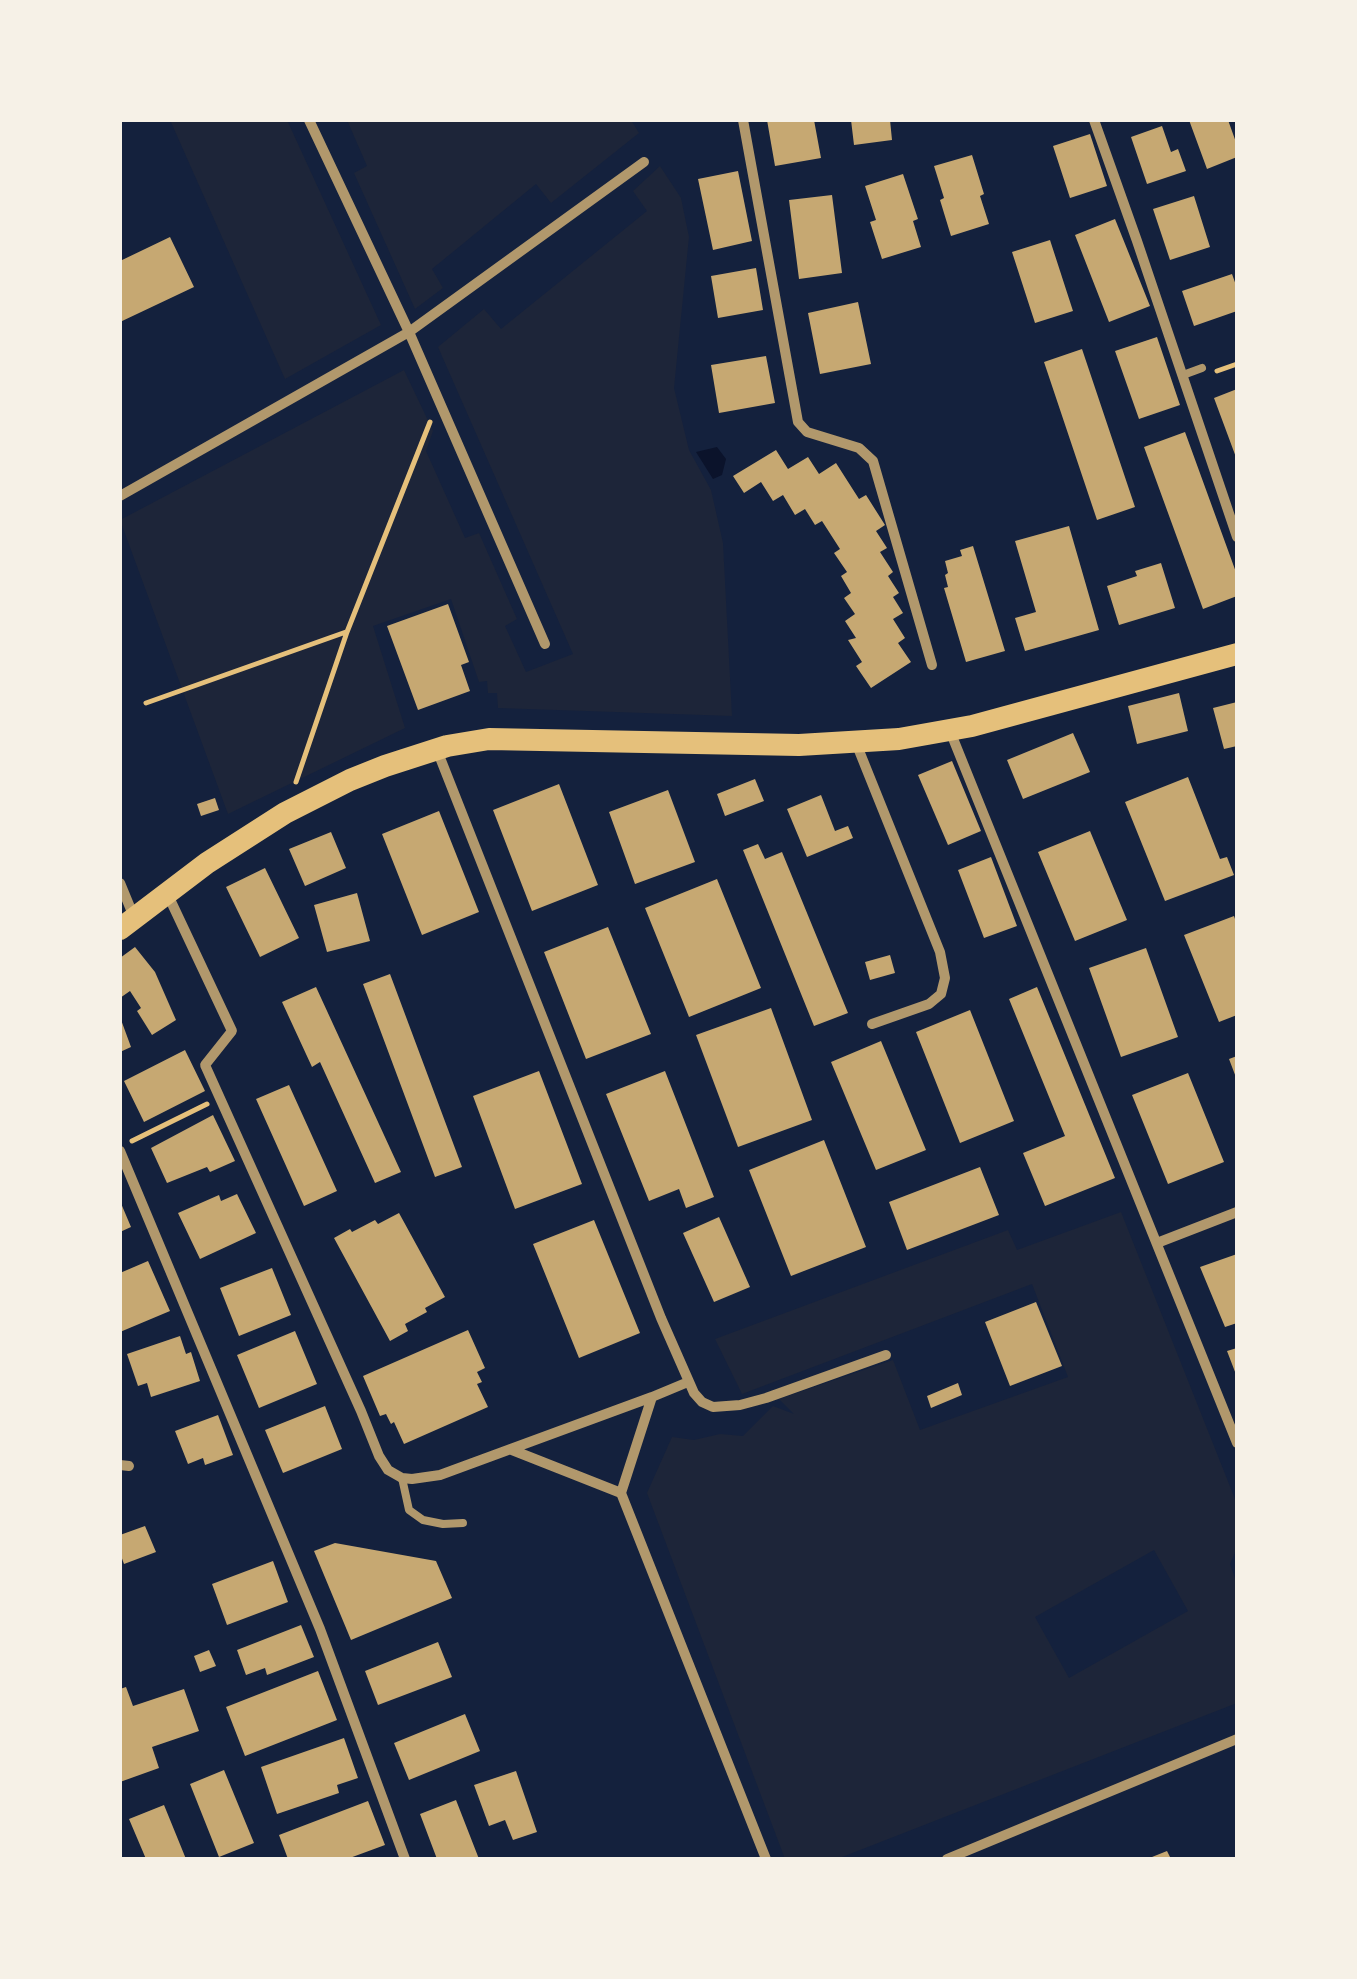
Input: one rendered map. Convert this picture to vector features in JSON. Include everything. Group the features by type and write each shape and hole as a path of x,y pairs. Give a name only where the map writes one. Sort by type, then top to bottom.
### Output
{"main road":[{"path":"127,923 285,813 350,780 437,749 488,740 799,744 899,739 950,731 1237,654"}],"street":[{"path":"309,120 409,332 546,644"},
{"path":"743,120 798,422 807,432 859,448 873,461 932,665"},
{"path":"1094,120 1237,537"},
{"path":"120,496 409,332 644,162"},
{"path":"950,731 1237,1442"},
{"path":"856,742 940,952 946,978 941,994 929,1004 872,1024"},
{"path":"437,749 696,1396 713,1407 728,1407 766,1398 886,1355"},
{"path":"120,883 127,923"},
{"path":"167,892 232,1031 206,1066 388,1470 402,1478 432,1477 688,1382"},
{"path":"120,1149 320,1629 404,1859"},
{"path":"1157,1243 1237,1212"},
{"path":"652,1397 621,1493 766,1859"},
{"path":"512,1450 621,1493"},
{"path":"947,1859 1237,1739"}],"lane":[{"path":"1183,375 1204,372"},
{"path":"402,1478 409,1510 423,1520 463,1522"}],"path":[{"path":"1204,372 1237,364"},
{"path":"285,813 347,632 438,400"},
{"path":"146,703 347,632"},
{"path":"120,1149 220,1098"}],"shaded area":[{"path":"170,120 287,120 381,325 285,379"},
{"path":"347,120 631,120 639,133 551,203 536,184 432,269 443,288 415,309 354,173 367,166"},
{"path":"660,166 681,198 689,237 674,388 689,450 711,490 723,543 732,716 498,708 497,693 488,693 487,681 479,682 451,599 373,626 405,728 228,814 120,520 404,370 433,431 426,451 465,538 479,533 517,619 505,626 526,672 573,654 438,347 484,309 501,329 647,211 633,191"},
{"path":"717,447 726,459 722,475 713,479 696,452"},
{"path":"1121,1212 1237,1504 1237,1548 1230,1564 1237,1584 1237,1703 837,1859 785,1859 647,1493 672,1437 694,1440 720,1434 743,1436 773,1406 794,1414 779,1399 893,1360 920,1430 1068,1377 1032,1284 742,1394 715,1339 1008,1230 1017,1250","holes":["1154,1550 1188,1611 1069,1678 1035,1617"]}],"building":[{"path":"767,120 814,120 821,158 775,166"},
{"path":"851,120 890,120 892,140 854,145"},
{"path":"1189,120 1228,120 1237,157 1207,169"},
{"path":"1162,126 1171,152 1178,149 1186,171 1147,184 1131,137"},
{"path":"1090,134 1107,186 1070,198 1053,146"},
{"path":"972,155 989,224 951,236 934,166"},
{"path":"738,171 752,241 713,250 698,179"},
{"path":"903,174 918,219 913,221 921,247 882,259 870,222 876,220 865,186"},
{"path":"832,195 842,273 799,279 789,200"},
{"path":"1194,196 1210,247 1170,260 1153,209"},
{"path":"1115,219 1150,306 1109,322 1075,235"},
{"path":"170,237 194,287 120,322 120,261"},
{"path":"1050,240 1073,311 1035,323 1012,252"},
{"path":"756,268 763,310 718,318 711,276"},
{"path":"1232,274 1237,288 1237,311 1194,326 1182,291"},
{"path":"858,302 871,364 820,374 808,313"},
{"path":"1157,337 1180,405 1139,419 1115,351"},
{"path":"1082,349 1135,507 1097,520 1044,362"},
{"path":"766,356 775,403 719,413 711,365"},
{"path":"1237,389 1237,460 1214,398"},
{"path":"1185,432 1237,575 1237,596 1203,609 1144,447"},
{"path":"776,450 788,469 808,457 819,474 836,463 859,499 866,495 885,525 876,531 887,548 880,552 893,572 888,576 899,593 893,597 903,613 893,619 905,638 898,643 911,662 871,688 856,666 862,662 848,640 856,638 845,621 855,614 844,598 851,593 841,576 847,572 834,553 840,549 822,521 815,525 805,509 795,515 783,495 773,501 761,482 744,493 733,476"},
{"path":"1069,526 1099,630 1025,651 1015,618 1036,612 1015,541"},
{"path":"973,546 1005,651 966,662 944,588 948,587 945,561 962,556 960,550"},
{"path":"1161,563 1175,608 1119,625 1107,586"},
{"path":"448,604 469,662 461,665 470,691 418,710 387,626"},
{"path":"1179,693 1188,731 1137,744 1128,706"},
{"path":"1237,702 1237,746 1224,749 1213,708"},
{"path":"1073,733 1090,772 1023,799 1007,760"},
{"path":"952,761 981,831 948,845 918,775"},
{"path":"1188,777 1220,859 1227,857 1234,875 1165,901 1125,802"},
{"path":"755,779 764,801 725,816 717,794"},
{"path":"559,784 598,885 532,911 493,810"},
{"path":"668,790 695,862 635,884 609,812"},
{"path":"821,795 835,831 848,826 853,838 807,857 787,809"},
{"path":"215,798 219,810 201,816 197,804"},
{"path":"439,811 479,912 422,935 382,834"},
{"path":"1090,831 1127,920 1075,941 1038,852"},
{"path":"331,832 346,868 305,886 289,849"},
{"path":"758,844 765,859 782,852 848,1013 814,1026 743,850"},
{"path":"991,857 1017,926 984,938 958,870"},
{"path":"265,868 299,938 260,957 226,887"},
{"path":"717,879 761,988 689,1017 645,908"},
{"path":"357,893 370,941 327,952 314,905"},
{"path":"1234,916 1237,1015 1219,1022 1184,935"},
{"path":"608,927 651,1034 586,1059 544,952"},
{"path":"135,947 155,972 176,1020 152,1035 130,991 120,998 120,958"},
{"path":"1146,948 1178,1037 1121,1057 1089,968"},
{"path":"890,955 895,973 870,980 865,962"},
{"path":"390,974 462,1167 435,1177 363,984"},
{"path":"316,987 401,1172 375,1183 320,1062 312,1067 282,1002"},
{"path":"1037,987 1115,1178 1045,1206 1023,1153 1065,1136 1009,999"},
{"path":"771,1008 812,1120 738,1147 696,1035"},
{"path":"970,1010 1014,1121 960,1143 916,1032"},
{"path":"120,1017 131,1047 120,1052"},
{"path":"881,1041 926,1150 876,1170 831,1062"},
{"path":"185,1050 205,1091 144,1122 124,1081"},
{"path":"1237,1056 1237,1080 1229,1059"},
{"path":"539,1071 582,1184 515,1209 473,1096"},
{"path":"665,1071 714,1197 686,1208 679,1189 649,1201 606,1094"},
{"path":"1188,1073 1224,1162 1168,1184 1132,1095"},
{"path":"289,1085 337,1191 304,1206 256,1099"},
{"path":"213,1115 235,1161 167,1183 151,1148"},
{"path":"824,1140 866,1247 791,1276 749,1170"},
{"path":"980,1167 999,1215 907,1250 889,1202"},
{"path":"237,1194 256,1233 200,1259 178,1213 219,1195 221,1201"},
{"path":"120,1201 131,1227 120,1232"},
{"path":"399,1213 445,1297 405,1324 408,1331 390,1341 334,1238"},
{"path":"719,1217 750,1287 714,1302 683,1233"},
{"path":"594,1220 640,1333 579,1358 533,1244"},
{"path":"1237,1254 1237,1323 1225,1327 1200,1267"},
{"path":"148,1261 170,1311 120,1332 120,1273"},
{"path":"272,1268 291,1315 239,1336 220,1288"},
{"path":"1036,1302 1062,1366 1010,1386 985,1322"},
{"path":"468,1330 485,1368 477,1372 482,1382 477,1384 488,1407 404,1444 394,1422 391,1424 386,1414 380,1416 363,1376"},
{"path":"295,1331 317,1384 259,1408 237,1355"},
{"path":"180,1336 186,1354 191,1352 200,1381 151,1397 147,1383 138,1386 127,1354"},
{"path":"1237,1348 1237,1377 1227,1351"},
{"path":"958,1383 962,1395 931,1408 927,1396"},
{"path":"325,1406 342,1449 283,1473 265,1430"},
{"path":"218,1415 233,1455 205,1465 203,1458 188,1464 175,1431"},
{"path":"145,1526 156,1552 124,1564 120,1535"},
{"path":"335,1543 436,1561 452,1598 351,1640 314,1551"},
{"path":"273,1561 288,1602 227,1625 212,1584"},
{"path":"301,1625 314,1657 267,1675 265,1668 246,1675 237,1650"},
{"path":"438,1642 452,1677 378,1705 365,1671"},
{"path":"209,1650 216,1666 200,1672 194,1656"},
{"path":"318,1671 337,1720 245,1756 226,1707"},
{"path":"126,1687 133,1706 184,1689 199,1731 152,1747 159,1768 120,1782 120,1689"},
{"path":"465,1714 480,1751 409,1780 394,1743"},
{"path":"344,1738 358,1778 337,1785 339,1793 277,1814 261,1767"},
{"path":"224,1770 254,1843 219,1857 190,1784"},
{"path":"516,1771 537,1832 513,1840 505,1820 489,1826 474,1785"},
{"path":"456,1800 479,1859 437,1859 420,1814"},
{"path":"368,1801 385,1845 347,1859 288,1859 279,1835"},
{"path":"164,1805 186,1859 146,1859 129,1819"},
{"path":"1167,1851 1171,1859 1147,1859"}]}
